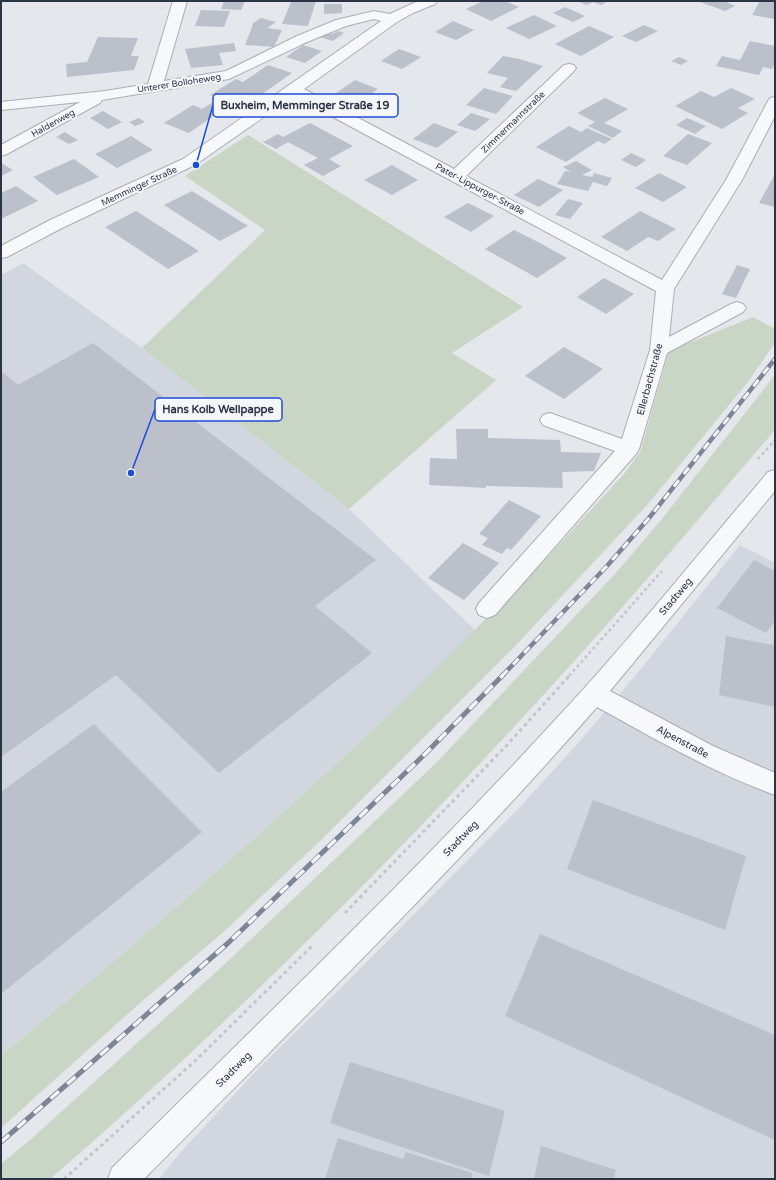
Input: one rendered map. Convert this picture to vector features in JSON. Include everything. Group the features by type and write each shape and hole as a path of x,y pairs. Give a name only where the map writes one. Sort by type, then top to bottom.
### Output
{"street":[{"path":"155,86 180,1"},
{"name":"Memminger Straße","path":"1,253 91,207 177,169 294,90 392,19 408,10 430,1"},
{"name":"Unterer Bolloheweg","path":"1,106 105,95 231,74 302,39 360,17 374,15 392,19"},
{"name":"Zimmermannstraße","path":"456,176 569,68"},
{"name":"Pater-Lippurger-Straße","path":"294,90 665,289"},
{"name":"Haldenweg","path":"1,151 105,95"},
{"name":"Ellerbachstraße","path":"487,609 630,449 658,350 665,289 734,180 775,101"},
{"path":"658,350 737,308"},
{"path":"550,420 630,449"},
{"name":"Stadtweg","path":"123,1179 403,898 536,758 593,693 775,477"},
{"name":"Alpenstraße","path":"593,693 686,744 731,766 775,784"}],"path":[{"path":"756,461 775,440"},
{"path":"344,914 508,744 666,567"},
{"path":"64,1179 195,1061 317,941"}],"shaded area":[{"path":"23,263 142,348 349,509 475,630 389,715 274,821 132,946 1,1056 1,275"},
{"path":"740,545 775,563 775,1179 159,1179 178,1155 261,1066 354,975 521,806 580,741 640,670"}],"green space":[{"path":"248,135 523,307 452,353 496,380 349,509 142,348 265,230 185,176"},
{"path":"753,317 775,329 775,343 747,383 648,504 519,642 320,841 227,929 140,1003 1,1128 1,1056 132,946 274,821 389,715 541,564 624,474 640,452 669,351"},
{"path":"775,375 775,430 586,648 375,874 183,1061 50,1179 1,1179 1,1164 31,1139 227,962 438,761 615,574 661,520"}],"building":[{"path":"224,1 245,1 241,10 221,9"},
{"path":"316,1 308,26 282,24 291,2"},
{"path":"483,1 505,1 519,7 491,21 466,9"},
{"path":"578,1 608,1 601,5 593,2 586,5"},
{"path":"697,1 724,1 735,6 725,11"},
{"path":"760,1 775,1 775,19 752,15"},
{"path":"324,4 342,4 342,13 324,14"},
{"path":"565,7 585,16 573,22 553,13"},
{"path":"201,10 230,11 224,27 195,26"},
{"path":"534,15 557,26 529,39 506,28"},
{"path":"261,18 276,22 267,28 282,30 274,47 245,45 253,23"},
{"path":"453,21 474,30 456,40 435,32"},
{"path":"644,25 658,31 636,42 622,36"},
{"path":"589,26 614,37 581,56 555,44"},
{"path":"338,31 344,33 333,41 320,37 327,32 332,34"},
{"path":"98,37 138,38 131,56 139,56 134,70 67,77 66,64 87,62"},
{"path":"750,41 775,46 775,64 772,69 763,67 759,75 716,66 722,56 740,60"},
{"path":"234,43 236,51 219,53 223,65 191,68 185,49"},
{"path":"303,45 322,51 305,63 286,57"},
{"path":"399,49 421,57 402,69 381,61"},
{"path":"503,56 543,66 516,91 500,87 508,78 487,73"},
{"path":"679,57 688,61 681,65 671,61"},
{"path":"268,65 292,73 261,95 256,93 236,106 210,95 236,79 243,82"},
{"path":"355,80 378,89 352,107 329,98"},
{"path":"484,88 513,96 496,114 466,105"},
{"path":"731,88 755,99 738,108 748,113 722,129 675,106 701,91 714,97"},
{"path":"605,98 628,109 604,123 622,131 613,138 588,126 595,122 577,113"},
{"path":"377,101 398,106 387,117 366,111"},
{"path":"213,102 226,107 189,133 164,123 193,105 202,109"},
{"path":"103,111 122,122 108,129 90,118"},
{"path":"471,113 490,119 475,131 457,125"},
{"path":"139,118 145,122 135,126 129,122"},
{"path":"687,118 706,126 695,134 676,125"},
{"path":"310,123 353,146 329,159 341,166 323,176 304,165 318,158 288,142 276,149 263,142 278,134 283,137"},
{"path":"434,123 458,132 437,148 413,139"},
{"path":"569,126 581,132 587,128 612,139 604,144 598,141 566,162 536,147"},
{"path":"65,132 78,140 69,144 56,137"},
{"path":"688,134 712,143 687,165 663,156"},
{"path":"131,136 153,150 117,168 95,154"},
{"path":"631,153 646,160 636,167 621,160"},
{"path":"74,159 99,177 57,195 33,177"},
{"path":"576,161 592,170 582,175 592,177 594,173 612,178 607,186 593,182 588,191 557,184 565,171 571,172 563,167"},
{"path":"1,163 13,170 1,176"},
{"path":"392,165 418,180 392,195 364,180"},
{"path":"659,173 687,187 663,202 635,188"},
{"path":"775,174 775,207 759,203"},
{"path":"538,179 563,190 539,207 514,195"},
{"path":"16,186 38,201 1,219 1,193"},
{"path":"192,191 248,226 220,241 164,205"},
{"path":"568,199 583,203 570,219 555,215"},
{"path":"468,203 494,216 471,232 444,217"},
{"path":"136,211 199,251 168,269 105,227"},
{"path":"640,211 676,229 658,241 648,237 627,251 601,237"},
{"path":"514,230 567,258 537,278 485,249"},
{"path":"737,265 750,269 736,298 722,294"},
{"path":"604,278 634,294 606,314 577,297"},
{"path":"93,343 376,560 315,606 372,653 219,773 116,675 1,757 1,371 18,385"},
{"path":"564,347 603,369 564,399 525,376"},
{"path":"456,429 488,429 488,438 560,440 561,452 601,453 594,471 562,472 563,488 486,486 486,488 429,485 430,458 457,459"},
{"path":"509,500 541,516 511,550 507,548 502,554 482,545 488,538 479,534"},
{"path":"463,543 499,563 464,600 428,578"},
{"path":"754,560 775,571 775,621 766,633 717,608"},
{"path":"726,636 773,645 775,636 775,707 719,695"},
{"path":"94,724 202,832 1,994 1,792"},
{"path":"593,800 746,856 725,930 567,869"},
{"path":"540,934 775,1035 775,1140 505,1016"},
{"path":"350,1062 505,1111 489,1176 330,1123"},
{"path":"338,1138 403,1159 406,1152 472,1173 471,1179 325,1179"},
{"path":"541,1146 616,1170 614,1179 534,1179"}],"railway":[{"path":"502,676 607,566 649,518 775,359"},
{"path":"1,1142 227,944 424,755 503,675"}],"place":[{"name":"Buxheim, Memminger Straße 19","path":"196,165"},
{"name":"Hans Kolb Wellpappe","path":"131,473"}]}
